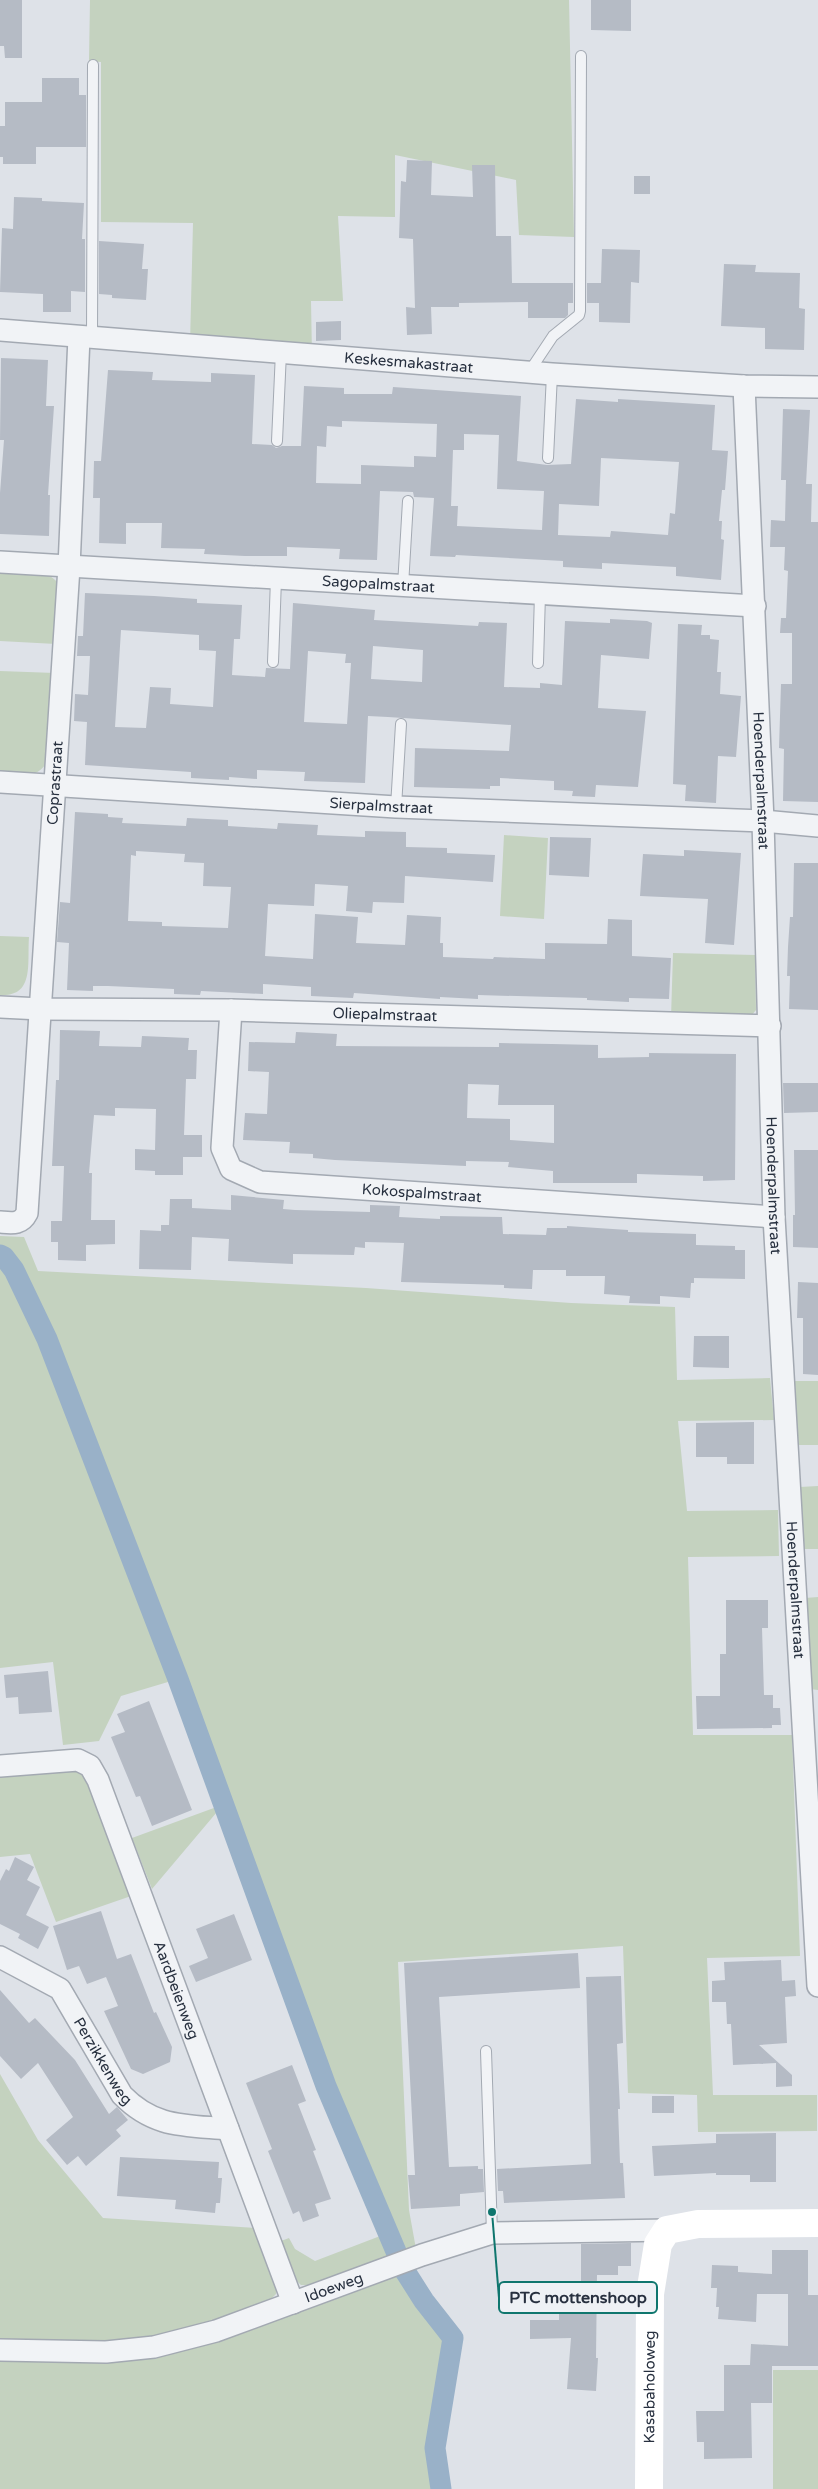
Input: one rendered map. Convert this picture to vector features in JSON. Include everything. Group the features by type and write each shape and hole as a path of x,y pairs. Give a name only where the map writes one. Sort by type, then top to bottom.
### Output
{"street":[{"name":"Keskesmakastraat","path":"0,330 552,374 744,386 818,387"},
{"name":"Coprastraat","path":"8,1222 24,1219 27,1213 54,786 86,337"},
{"name":"Hoenderpalmstraat","path":"744,386 764,821 774,1217 818,1986"},
{"name":"Sagopalmstraat","path":"0,562 755,606"},
{"name":"Sierpalmstraat","path":"0,782 396,808 764,821 818,826"},
{"name":"Oliepalmstraat","path":"0,1007 231,1010 770,1026"},
{"name":"Kokospalmstraat","path":"231,1010 222,1148 231,1169 260,1182 774,1217"},
{"name":"Aardbeienweg","path":"0,1766 78,1760 90,1766 98,1780 293,2303"},
{"name":"Perzikkenweg","path":"0,1957 60,1989 122,2095 136,2109 163,2122 228,2129"},
{"path":"667,2230 698,2224 818,2222"},
{"name":"Idoeweg","path":"0,2350 106,2352 154,2347 216,2331 422,2254 492,2233 667,2230"},
{"name":"Kasabaholoweg","path":"649,2489 650,2294 658,2244 667,2230"}],"lane":[{"path":"529,372 553,336 579,315 581,56"},
{"path":"86,337 93,65"},
{"path":"277,441 281,352"},
{"path":"548,458 552,374"},
{"path":"403,586 408,501"},
{"path":"273,662 276,579"},
{"path":"538,663 540,594"},
{"path":"396,808 401,724"},
{"path":"486,2051 492,2233"}],"green space":[{"path":"90,0 569,0 574,237 519,235 516,180 395,155 395,217 338,216 343,301 311,301 312,356 190,344 193,223 101,222 101,62 89,61"},
{"path":"0,570 39,572 53,578 58,583 56,644 0,641"},
{"path":"0,671 55,673 47,762 38,772 20,776 0,775"},
{"path":"504,835 548,838 544,919 500,916"},
{"path":"0,936 29,937 27,976 19,990 11,994 0,995"},
{"path":"673,953 755,955 756,1010 751,1016 671,1018"},
{"path":"0,1236 24,1237 38,1271 366,1288 571,1303 675,1307 677,1380 770,1378 774,1420 678,1421 687,1511 778,1510 779,1556 688,1557 693,1735 792,1735 800,1956 707,1958 713,2095 817,2095 817,2131 698,2132 697,2095 628,2093 623,1946 398,1962 409,2210 416,2249 313,2285 301,2285 289,2274 281,2241 289,2238 295,2249 315,2261 388,2233 326,2086 287,1973 222,1806 152,1889 132,1838 222,1805 178,1679 121,1696 99,1741 63,1745 53,1662 0,1668"},
{"path":"794,1381 818,1381 818,1445 796,1445"},
{"path":"818,1486 818,1549 802,1549 800,1487"},
{"path":"818,1597 818,1690 810,1689 805,1598"},
{"path":"83,1769 134,1895 56,1922 30,1854 0,1857 0,1770"},
{"path":"0,2074 38,2140 103,2218 257,2228 277,2283 276,2294 265,2305 177,2334 130,2343 0,2341"},
{"path":"403,2268 453,2338 435,2448 441,2489 0,2489 0,2357 107,2363 179,2349"},
{"path":"773,2370 818,2370 818,2489 773,2489"}],"building":[{"path":"0,0 22,0 22,58 5,58 4,46 0,46"},
{"path":"591,0 631,0 631,31 591,30"},
{"path":"42,78 79,78 79,95 86,95 86,147 36,147 36,164 3,164 3,157 0,157 0,126 5,126 5,102 42,102"},
{"path":"407,160 432,161 431,195 473,197 472,165 495,165 496,236 511,236 512,283 573,283 573,303 568,303 568,315 565,318 528,318 528,302 459,303 459,307 431,307 432,334 407,335 406,307 415,308 413,239 399,238 401,181 406,182"},
{"path":"634,176 650,176 650,194 634,194"},
{"path":"14,197 42,198 42,201 84,203 82,239 85,239 85,292 71,291 71,312 43,312 43,294 0,292 2,228 13,229"},
{"path":"99,241 144,244 142,269 148,269 146,300 112,298 112,295 99,294"},
{"path":"602,249 640,250 639,283 631,282 630,323 599,322 599,303 587,303 587,283 601,283"},
{"path":"724,264 756,265 755,272 800,273 799,308 805,309 804,350 765,349 765,328 721,326"},
{"path":"341,321 341,340 316,341 316,322"},
{"path":"1,358 48,360 46,406 54,406 48,495 50,495 49,536 0,534 0,493 4,440 0,440"},
{"path":"108,370 153,372 152,380 211,382 211,373 255,375 252,444 272,445 276,448 282,446 301,446 304,386 344,388 344,394 392,394 393,387 521,396 517,461 547,465 571,464 576,399 618,402 618,399 715,405 712,450 728,451 725,490 722,490 719,521 722,521 721,539 724,540 721,580 676,576 676,567 602,563 602,569 563,567 563,561 456,555 455,557 430,556 434,498 414,497 413,492 380,491 377,560 339,559 340,549 287,547 287,556 245,556 204,554 205,549 161,548 162,523 126,523 126,544 99,543 100,498 93,498 94,461 101,461","holes":["342,421 437,424 436,457 414,456 414,467 361,465 361,484 316,483 317,446 326,447 327,426 342,427","464,434 499,435 497,489 544,491 542,530 457,526 458,506 451,506 453,450 464,450","601,458 679,462 675,514 670,513 668,535 611,531 610,537 558,535 559,504 599,506"]},
{"path":"783,409 810,410 806,484 812,484 811,522 818,522 818,802 783,801 784,749 779,748 781,684 792,684 792,633 780,633 781,618 786,618 788,571 784,570 785,547 770,547 771,520 785,521 786,480 781,480"},
{"path":"85,593 197,599 197,603 242,605 240,639 234,639 232,675 265,677 266,668 290,669 293,603 375,610 374,620 478,626 479,622 507,623 504,687 540,688 540,683 562,685 565,621 610,623 610,619 647,621 652,623 649,659 601,655 598,708 646,711 638,787 596,785 595,797 572,796 573,791 554,790 554,781 500,778 500,786 490,786 490,789 414,787 415,748 509,751 511,725 368,716 365,783 304,781 305,772 257,770 257,779 229,777 229,780 191,778 191,772 85,765 87,722 74,721 75,694 88,695 90,656 77,656 78,636 83,636","holes":["121,630 199,635 199,650 216,651 213,707 170,704 171,688 150,687 146,728 115,727","373,646 423,650 422,682 371,679","308,651 346,654 345,663 351,663 347,724 304,722"]},
{"path":"678,624 702,625 701,635 710,635 710,639 719,640 717,672 721,672 720,694 741,696 736,757 718,756 716,803 685,801 686,785 673,784"},
{"path":"75,812 108,814 108,817 123,818 122,823 186,826 187,818 228,820 228,826 277,829 278,823 318,825 317,835 365,837 365,831 406,832 406,847 447,848 447,853 495,855 493,882 405,876 404,903 373,902 372,913 346,911 348,886 315,884 314,906 268,904 265,956 313,959 315,914 358,917 356,943 405,945 407,915 441,917 440,943 443,943 443,957 493,959 494,957 545,959 545,943 607,944 608,919 632,920 632,956 671,958 669,999 629,998 629,1002 587,1000 587,998 478,995 478,999 440,997 440,999 354,993 353,998 311,996 311,987 263,984 263,994 201,991 200,995 174,994 174,989 108,986 93,986 93,991 67,990 69,943 57,942 60,902 70,903","holes":["136,851 185,854 184,862 204,863 203,886 231,887 228,928 162,926 162,922 128,921 131,855 136,856"]},
{"path":"550,837 591,838 589,877 549,875"},
{"path":"684,850 741,853 734,945 705,943 708,899 640,896 643,854 684,856"},
{"path":"794,863 818,863 818,1010 789,1009 790,976 787,976 790,917 793,917"},
{"path":"60,1030 100,1031 99,1046 141,1047 142,1036 189,1038 188,1050 197,1050 196,1079 186,1079 184,1135 202,1135 202,1157 183,1157 183,1175 155,1175 155,1171 135,1170 135,1149 155,1150 156,1109 115,1108 115,1116 94,1115 89,1173 92,1173 91,1220 115,1220 115,1244 86,1245 86,1261 58,1260 58,1242 51,1242 51,1221 62,1221 64,1166 52,1166 56,1080 59,1080"},
{"path":"296,1032 337,1034 336,1046 499,1047 499,1043 598,1045 598,1058 649,1057 649,1053 736,1054 735,1180 703,1181 703,1176 637,1174 637,1183 553,1183 553,1171 508,1167 509,1162 466,1161 466,1166 335,1160 313,1158 313,1154 289,1153 290,1142 243,1140 245,1113 267,1114 269,1072 248,1071 249,1042 295,1043","holes":["468,1084 499,1085 498,1105 554,1105 554,1143 510,1140 510,1119 467,1118"]},
{"path":"783,1083 818,1083 818,1112 784,1113"},
{"path":"794,1150 818,1150 818,1248 793,1247 793,1215 795,1215"},
{"path":"231,1195 284,1200 283,1209 295,1210 370,1212 370,1205 400,1206 399,1217 440,1219 440,1216 502,1217 503,1234 546,1235 547,1228 567,1228 567,1226 628,1230 628,1232 696,1234 696,1245 735,1246 735,1250 745,1250 745,1279 694,1278 694,1283 691,1283 690,1298 660,1296 660,1304 629,1303 630,1296 604,1294 605,1276 566,1276 566,1270 533,1270 532,1289 504,1288 504,1285 401,1282 404,1243 365,1242 365,1248 355,1247 354,1255 293,1254 293,1264 228,1261 229,1239 192,1237 191,1270 139,1269 140,1230 161,1231 161,1225 169,1225 170,1199 192,1199 192,1208 231,1210"},
{"path":"798,1282 818,1283 818,1375 803,1374 803,1318 797,1318"},
{"path":"694,1336 729,1336 729,1368 693,1367"},
{"path":"754,1422 754,1464 727,1464 727,1457 696,1457 696,1423"},
{"path":"726,1600 768,1600 768,1628 762,1628 764,1695 773,1695 773,1708 780,1708 781,1725 772,1725 772,1728 697,1729 696,1696 720,1696 720,1654 726,1654"},
{"path":"48,1671 52,1712 19,1714 18,1697 6,1698 4,1675"},
{"path":"149,1701 192,1810 152,1826 140,1796 136,1797 111,1737 125,1732 117,1714"},
{"path":"15,1857 34,1867 27,1880 40,1887 26,1915 49,1927 38,1949 18,1938 20,1934 0,1924 0,1881 6,1869 9,1871"},
{"path":"101,1911 117,1959 131,1954 154,2013 156,2012 172,2047 170,2062 143,2074 131,2069 104,2011 118,2006 106,1977 87,1984 79,1966 67,1970 53,1926"},
{"path":"234,1914 252,1960 196,1982 189,1966 208,1958 196,1929"},
{"path":"578,1953 580,1988 439,1997 449,2167 478,2166 478,2169 483,2169 484,2192 460,2194 460,2206 411,2209 408,2175 415,2175 404,1963"},
{"path":"781,1960 782,1981 795,1980 796,1996 785,1997 787,2043 759,2045 792,2075 792,2086 776,2087 776,2063 733,2065 731,2024 727,2024 726,2002 712,2002 712,1981 725,1980 724,1962"},
{"path":"621,1976 623,2043 617,2044 620,2109 618,2109 620,2163 623,2163 625,2198 504,2203 503,2191 498,2191 497,2169 591,2164 586,1977"},
{"path":"0,1990 29,2023 35,2018 75,2060 109,2114 117,2107 128,2120 116,2130 121,2136 86,2166 78,2156 67,2165 46,2140 73,2117 38,2063 21,2079 0,2056"},
{"path":"292,2065 306,2101 298,2104 316,2150 313,2151 331,2199 315,2204 319,2216 303,2222 299,2211 293,2214 268,2151 272,2149 246,2083"},
{"path":"652,2096 674,2096 674,2113 652,2113"},
{"path":"776,2133 776,2182 750,2182 750,2175 716,2175 716,2173 654,2176 652,2146 716,2143 716,2134"},
{"path":"120,2157 219,2162 218,2178 222,2178 220,2203 216,2203 215,2213 175,2209 176,2200 117,2196"},
{"path":"631,2243 631,2266 618,2266 618,2275 597,2275 596,2358 598,2358 596,2391 567,2389 571,2338 530,2339 530,2320 559,2320 559,2296 581,2297 581,2244"},
{"path":"772,2250 808,2250 808,2295 818,2295 818,2366 772,2366 772,2403 751,2403 752,2458 704,2459 704,2442 697,2442 696,2411 724,2411 724,2365 750,2365 751,2344 788,2346 788,2294 757,2294 756,2322 718,2319 719,2307 716,2307 717,2288 711,2288 712,2265 738,2266 738,2272 772,2274"}],"waterway":[{"path":"0,1255 4,1257 14,1270 47,1339 178,1679 326,2086 403,2268 424,2301 453,2338 435,2448 441,2489"}],"place":[{"name":"PTC mottenshoop","path":"492,2212"}]}
